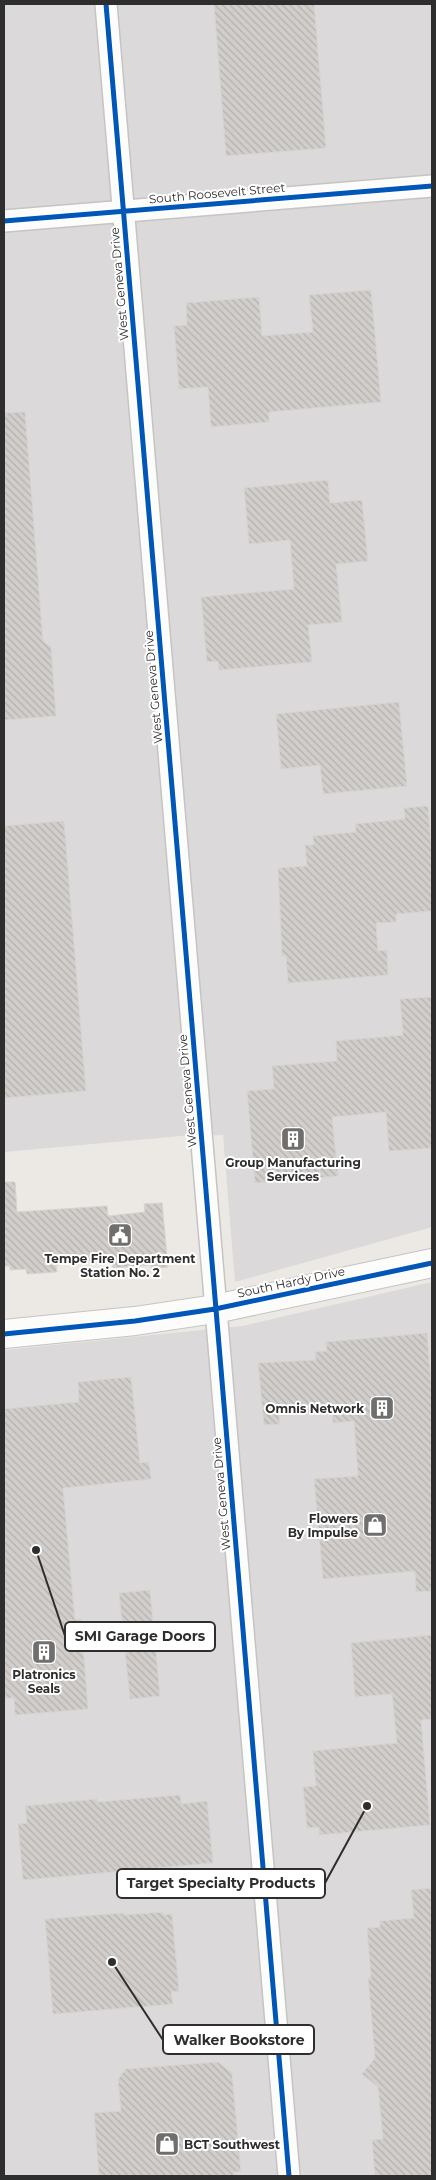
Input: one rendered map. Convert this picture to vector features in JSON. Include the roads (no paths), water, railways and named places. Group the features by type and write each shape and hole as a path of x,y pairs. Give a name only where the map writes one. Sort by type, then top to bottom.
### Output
{"street":[{"name":"West Geneva Drive","path":"106,4 289,2176"},
{"name":"South Roosevelt Street","path":"4,221 432,186"},
{"name":"South Hardy Drive","path":"4,1334 135,1321 215,1309 432,1263"}],"place":[{"name":"Group Manufacturing Services","path":"293,1139"},
{"name":"Tempe Fire Department Station No. 2","path":"120,1235"},
{"name":"Omnis Network","path":"382,1408"},
{"name":"Flowers By Impulse","path":"375,1525"},
{"name":"SMI Garage Doors","path":"36,1550"},
{"name":"Platronics Seals","path":"44,1652"},
{"name":"Target Specialty Products","path":"367,1806"},
{"name":"Walker Bookstore","path":"112,1962"},
{"name":"BCT Southwest","path":"167,2144"}]}
